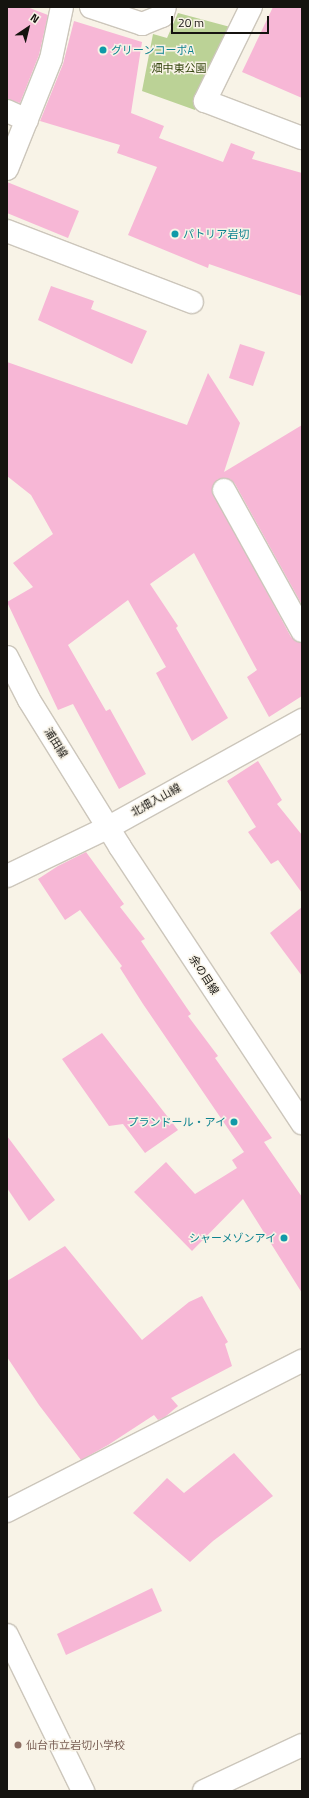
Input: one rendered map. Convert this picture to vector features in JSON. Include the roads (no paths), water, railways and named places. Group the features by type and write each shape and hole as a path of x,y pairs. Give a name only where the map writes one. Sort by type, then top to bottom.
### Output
{"street":[{"path":"7,169 51,59 62,7"},
{"path":"91,7 142,24 162,16 165,7"},
{"path":"251,7 205,100 302,138"},
{"path":"7,111 27,120"},
{"path":"7,231 192,302"},
{"path":"224,490 302,631"},
{"name":"浦田線","path":"7,657 29,700 108,827"},
{"name":"北畑入山線","path":"7,876 108,827 302,720"},
{"name":"余の目線","path":"108,827 300,1115"},
{"path":"7,1512 302,1361"},
{"path":"7,1635 83,1791"},
{"path":"204,1791 302,1745"}],"place":[{"name":"グリーンコーポA","path":"103,50"},
{"name":"パトリア岩切","path":"175,234"},
{"name":"プランドール・アイ","path":"234,1122"},
{"name":"シャーメゾンアイ","path":"284,1238"},
{"name":"仙台市立岩切小学校","path":"18,1745"}],"park label":[{"name":"畑中東公園","path":"179,68"}]}
